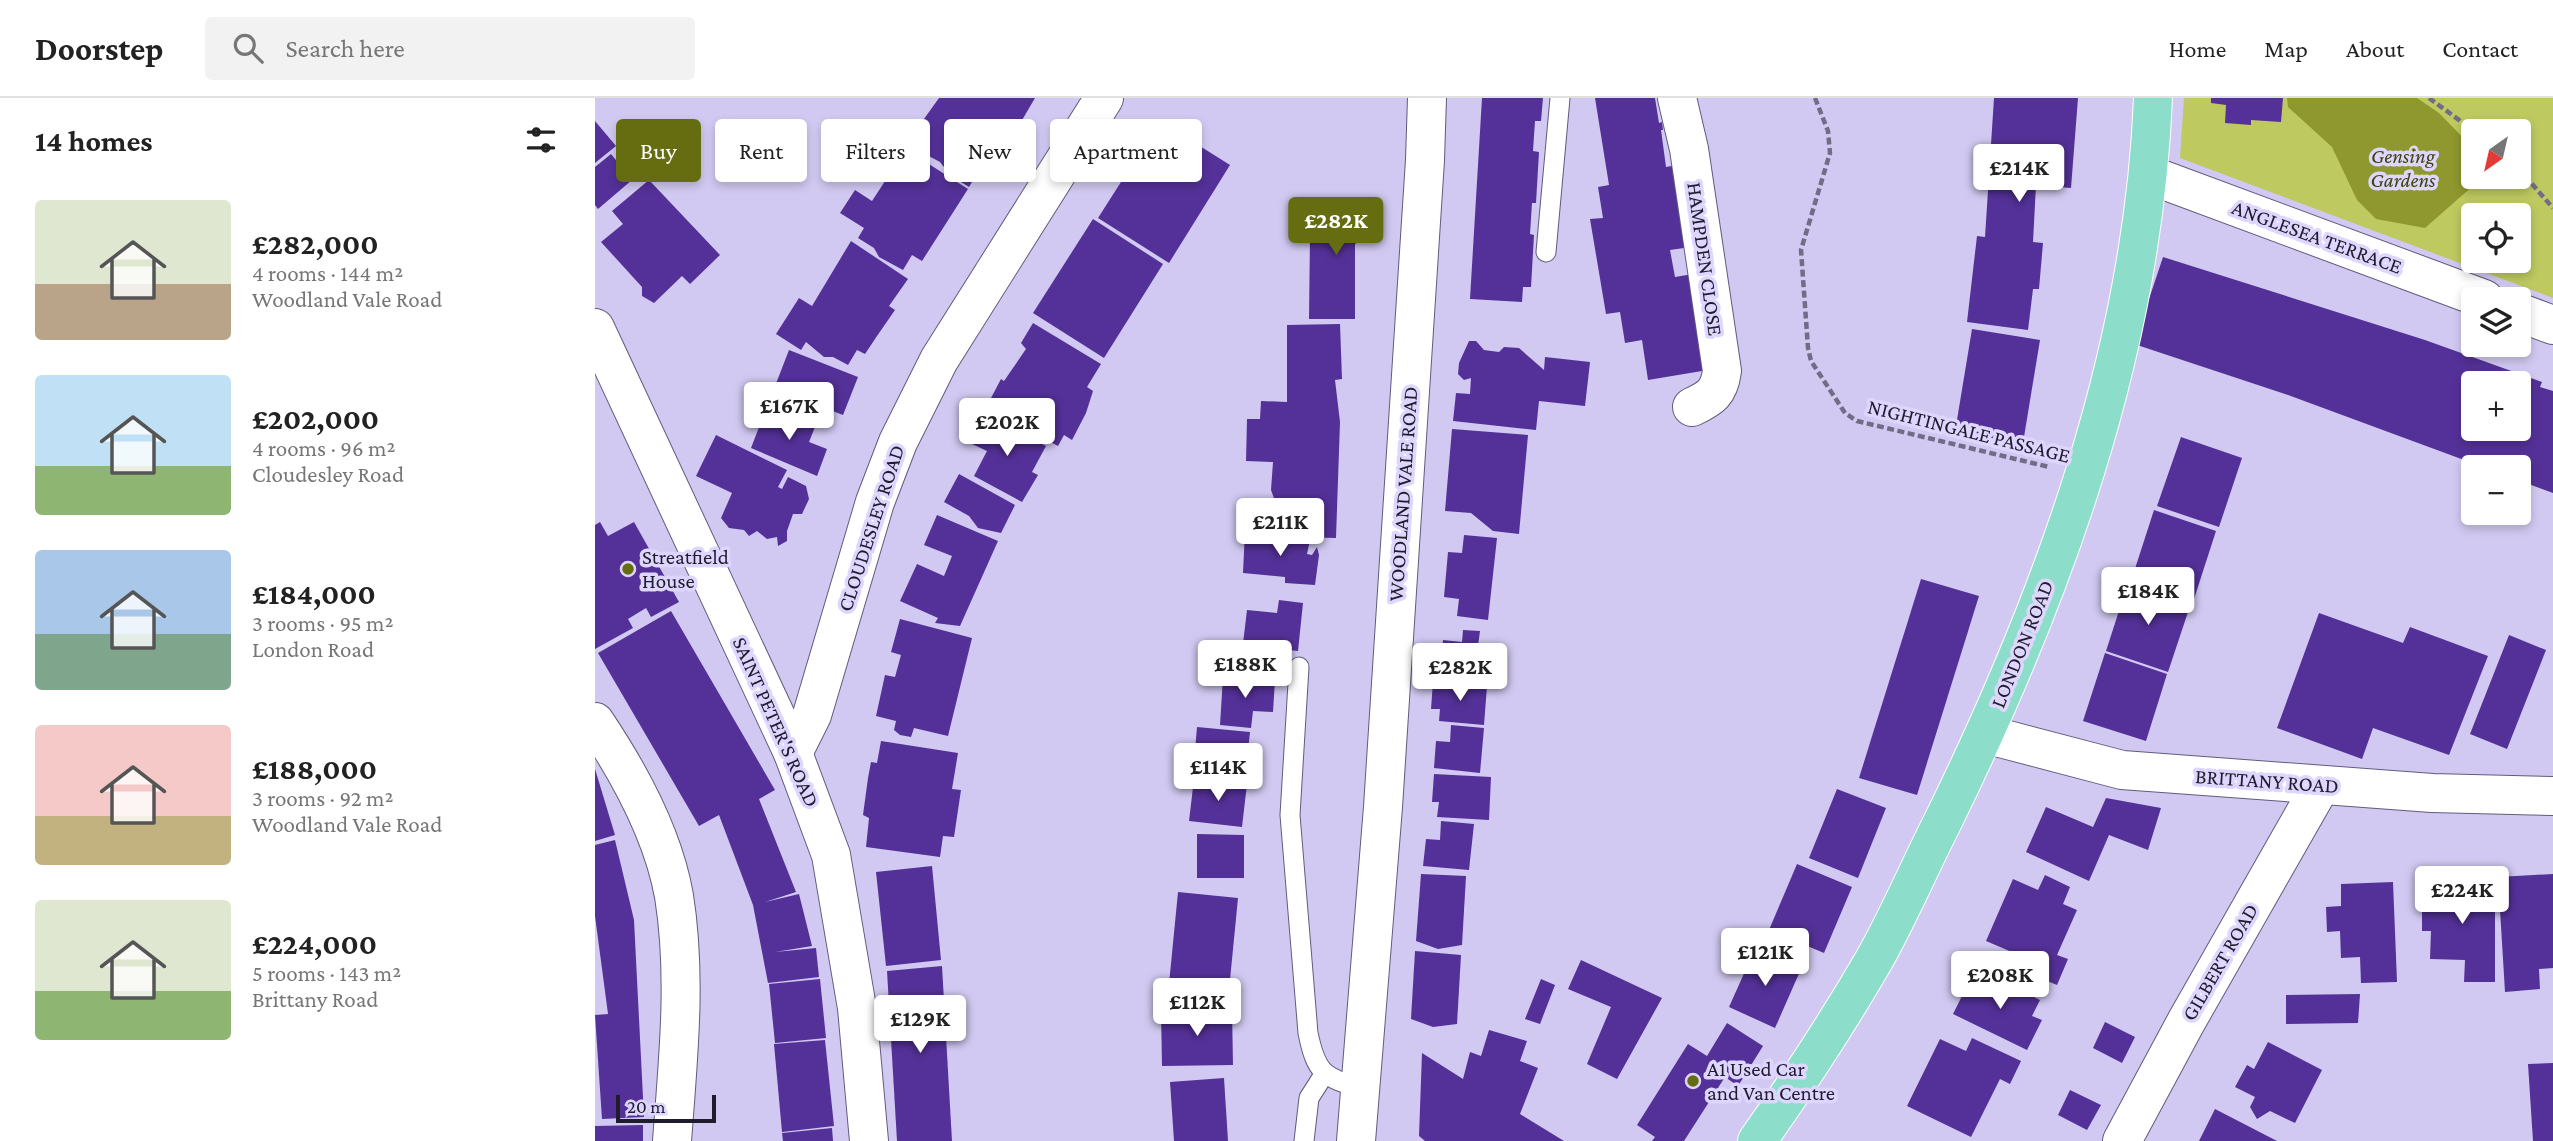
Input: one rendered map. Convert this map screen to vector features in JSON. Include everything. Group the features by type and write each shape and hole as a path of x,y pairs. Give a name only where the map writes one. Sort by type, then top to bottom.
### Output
{"main road":[{"name":"LONDON ROAD","path":"1757,1141 1874,959 1985,734 2051,573 2084,475 2113,374 2150,175 2153,98"}],"street":[{"name":"CLOUDESLEY ROAD","path":"793,753 813,715 875,502 898,442 939,360 1104,98"},
{"name":"WOODLAND VALE ROAD","path":"1356,1141 1426,160 1427,98"},
{"name":"HAMPDEN CLOSE","path":"1677,98 1689,149 1722,371 1720,387 1711,398 1692,407"},
{"name":"ANGLESEA TERRACE","path":"2150,175 2461,290"},
{"path":"2531,317 2553,325"},
{"name":"SAINT PETER'S ROAD","path":"595,328 793,753 831,855 857,1008 869,1141"},
{"path":"595,722 634,783 658,842 673,894 681,958 672,1141"},
{"name":"BRITTANY ROAD","path":"1985,734 2122,770 2432,793 2553,796"},
{"name":"GILBERT ROAD","path":"2122,1141 2321,785"}],"lane":[{"path":"1546,252 1560,98"},
{"path":"1299,667 1290,815 1308,1033 1314,1060 1325,1073 1361,1087"},
{"path":"1304,1141 1309,1098 1325,1073"}],"path":[{"name":"NIGHTINGALE PASSAGE","path":"1815,98 1828,131 1830,153 1801,250 1808,348 1811,361 1845,413 1857,421 2084,475"},
{"path":"2429,98 2461,121"},
{"path":"2531,183 2553,208"}],"green space":[{"name":"Gensing Gardens","path":"2184,98 2553,98 2553,298 2531,290 2531,287 2524,287 2486,273 2531,273 2531,203 2461,203 2461,263 2180,158"},
{"path":"2287,98 2417,98 2439,113 2461,136 2461,189 2469,189 2425,228 2376,219 2357,200 2332,147 2288,107"}],"building":[{"path":"939,98 1035,98 1023,119 944,119 944,167 930,157 930,119 924,119"},
{"path":"1482,98 1543,98 1541,121 1535,121 1533,151 1539,152 1536,203 1532,203 1530,234 1534,235 1531,287 1523,287 1522,302 1470,299"},
{"path":"1595,98 1655,98 1659,123 1662,122 1666,167 1677,165 1691,247 1670,250 1675,277 1693,274 1708,370 1648,380 1642,340 1625,343 1620,312 1606,314 1590,219 1603,218 1598,187 1609,185"},
{"path":"1994,98 2078,98 2071,188 2036,185 2033,242 2043,243 2039,289 2033,289 2028,330 1967,322 1977,236 1985,237"},
{"path":"2211,98 2283,98 2281,122 2251,120 2251,125 2225,123 2226,105 2211,103"},
{"path":"595,121 616,146 595,163"},
{"path":"1202,147 1230,165 1169,263 1098,218 1121,182 1202,182"},
{"path":"611,154 616,160 616,182 630,182 598,209 595,205 595,167"},
{"path":"930,165 944,174 944,182 957,182 968,189 922,261 912,255 903,270 879,257 874,248 858,238 864,228 840,213 855,190 872,201 884,182 930,182"},
{"path":"647,182 651,182 720,255 690,284 682,276 654,303 642,296 642,287 601,242 623,224 612,211"},
{"path":"1353,198 1367,203 1373,221 1364,238 1355,244 1355,319 1309,319 1310,236 1314,211 1321,203"},
{"path":"1093,219 1163,264 1104,358 1033,313"},
{"path":"851,241 908,279 889,306 895,310 865,354 857,350 848,365 833,357 824,357 806,342 801,350 776,334 799,298 812,306"},
{"path":"2163,257 2425,340 2461,353 2461,357 2472,357 2511,371 2461,371 2461,441 2531,441 2531,378 2542,382 2540,387 2553,391 2553,493 2531,485 2531,455 2461,455 2461,459 2285,394 2134,344"},
{"path":"1033,323 1101,364 1087,387 1093,391 1086,413 1072,440 1064,435 1058,446 1012,421 1017,412 991,398 1001,379 1004,381 1026,349 1021,343"},
{"path":"1340,324 1342,379 1335,380 1340,422 1336,538 1296,537 1286,530 1248,527 1250,500 1275,501 1271,490 1273,462 1246,461 1247,419 1260,419 1261,401 1287,402 1287,325"},
{"path":"1972,329 2040,340 2023,443 1955,432"},
{"path":"1469,341 1476,341 1484,350 1499,352 1504,347 1519,348 1544,370 1545,357 1590,362 1585,406 1539,401 1536,430 1453,421 1456,393 1470,394 1471,378 1464,380 1458,374 1459,363"},
{"path":"789,350 858,377 843,415 817,405 809,424 767,407"},
{"path":"766,409 815,427 809,442 827,449 817,476 751,448"},
{"path":"985,415 1046,446 1032,472 1038,475 1022,502 974,476 987,451 970,443"},
{"path":"1452,429 1528,435 1519,534 1493,531 1471,513 1445,511"},
{"path":"716,435 787,470 778,487 782,489 788,477 806,486 809,499 802,514 793,514 787,531 787,541 778,546 777,537 767,539 757,531 749,536 744,530 729,528 721,518 732,493 696,476"},
{"path":"2181,437 2242,458 2219,527 2157,506"},
{"path":"959,474 1015,505 1001,533 978,528 969,516 944,502"},
{"path":"2154,510 2216,531 2194,599 2132,578"},
{"path":"937,515 998,541 960,626 935,623 938,618 900,601 917,564 944,576 952,556 924,545"},
{"name":"Streatfield House","path":"600,522 608,536 634,522 679,602 651,617 646,608 628,619 633,628 595,649 595,525"},
{"path":"1245,530 1310,540 1307,554 1312,555 1317,547 1319,555 1315,585 1285,583 1285,577 1243,573"},
{"path":"1464,535 1497,538 1488,620 1457,616 1459,599 1444,597 1448,552 1462,553"},
{"path":"1921,579 1979,596 1917,795 1859,778"},
{"path":"2128,583 2191,603 2168,672 2106,651"},
{"path":"1279,600 1303,603 1298,651 1270,648 1269,655 1242,652 1247,610 1277,613"},
{"path":"671,611 775,790 759,799 796,892 765,902 799,894 812,946 775,952 816,948 819,977 768,983 753,905 719,815 699,826 598,653"},
{"path":"2319,613 2403,643 2410,627 2488,656 2449,755 2373,728 2362,759 2277,728"},
{"path":"900,619 972,638 948,736 914,728 911,737 900,735 894,730 896,721 876,716 885,675 895,677 901,655 891,652"},
{"path":"1463,630 1480,631 1478,646 1501,647 1499,673 1456,669 1457,660 1442,659 1443,640 1462,642"},
{"path":"2509,635 2546,650 2507,749 2470,734"},
{"path":"2105,653 2167,674 2146,741 2083,721"},
{"path":"1223,677 1275,680 1273,712 1253,711 1251,728 1220,725"},
{"path":"1433,682 1487,686 1484,725 1439,721 1440,709 1431,709"},
{"path":"1451,725 1484,728 1480,773 1434,768 1436,741 1450,742"},
{"path":"1197,727 1250,732 1245,779 1193,774"},
{"path":"881,741 958,753 952,789 961,790 954,837 943,836 940,857 866,847 869,818 863,815 868,778 871,762 877,763"},
{"path":"595,769 615,835 595,841"},
{"path":"1434,774 1491,777 1489,820 1437,817 1439,802 1432,802"},
{"path":"1194,779 1247,784 1242,827 1189,821"},
{"path":"1837,789 1886,808 1858,878 1809,858"},
{"path":"2106,798 2161,808 2148,850 2109,835 2089,881 2026,852 2046,807 2093,827"},
{"path":"1441,821 1474,824 1469,870 1423,866 1426,839 1440,840"},
{"path":"1197,834 1244,835 1244,878 1197,878"},
{"path":"615,840 634,920 644,1117 602,1119 595,1015 608,1014 595,916 595,845"},
{"path":"1797,864 1852,887 1824,953 1769,930"},
{"path":"932,866 941,960 886,966 876,872"},
{"path":"1421,874 1466,876 1462,945 1438,949 1416,941"},
{"path":"2553,874 2553,968 2539,969 2540,989 2505,992 2498,877"},
{"path":"2045,875 2070,887 2063,904 2077,910 2057,955 2068,959 2057,985 2028,973 2033,961 1986,941 2013,879 2038,890"},
{"path":"2393,882 2397,982 2361,983 2360,957 2341,958 2340,931 2327,932 2326,907 2341,906 2341,884"},
{"path":"2422,884 2495,884 2495,982 2464,982 2465,960 2430,959 2431,931 2422,931"},
{"path":"1178,892 1238,898 1229,990 1169,984"},
{"path":"1755,949 1801,969 1775,1028 1729,1007"},
{"path":"1415,951 1461,955 1457,1024 1433,1027 1411,1019"},
{"path":"1581,960 1662,998 1617,1079 1587,1064 1611,1007 1568,989"},
{"path":"942,966 952,1141 897,1141 887,971"},
{"path":"1971,978 1991,988 1995,978 2040,1000 2032,1016 2042,1020 2027,1050 1953,1014"},
{"path":"820,979 826,1038 775,1043 769,984"},
{"path":"1541,979 1555,985 1540,1024 1525,1019"},
{"path":"2360,994 2358,1023 2286,1024 2286,995"},
{"path":"1161,1010 1232,1010 1233,1065 1162,1066"},
{"path":"2105,1022 2135,1037 2122,1063 2093,1048"},
{"name":"A1 Used Car and Van Centre","path":"1727,1023 1763,1046 1738,1086 1725,1077 1684,1141 1652,1141 1655,1137 1637,1125 1688,1044 1707,1056"},
{"path":"1489,1030 1527,1041 1520,1061 1538,1068 1520,1114 1564,1141 1425,1141 1419,1136 1422,1053 1463,1079 1470,1052 1481,1056"},
{"path":"1972,1038 2021,1061 2010,1084 2000,1079 1971,1137 1907,1106 1940,1039 1966,1051"},
{"path":"825,1040 834,1126 782,1132 774,1044"},
{"path":"2268,1042 2322,1070 2295,1123 2270,1111 2257,1119 2250,1107 2255,1097 2235,1087 2247,1065 2254,1069"},
{"path":"2553,1063 2553,1141 2533,1141 2528,1064"},
{"path":"1224,1078 1228,1141 1174,1141 1170,1082"},
{"path":"2070,1090 2101,1105 2087,1130 2058,1115"},
{"path":"2215,1109 2277,1141 2199,1141"},
{"path":"643,1125 643,1141 595,1141 595,1126"},
{"path":"832,1128 833,1141 783,1141 782,1133"}],"place":[{"name":"Streatfield House","path":"628,569"},
{"name":"A1 Used Car and Van Centre","path":"1693,1081"}]}
